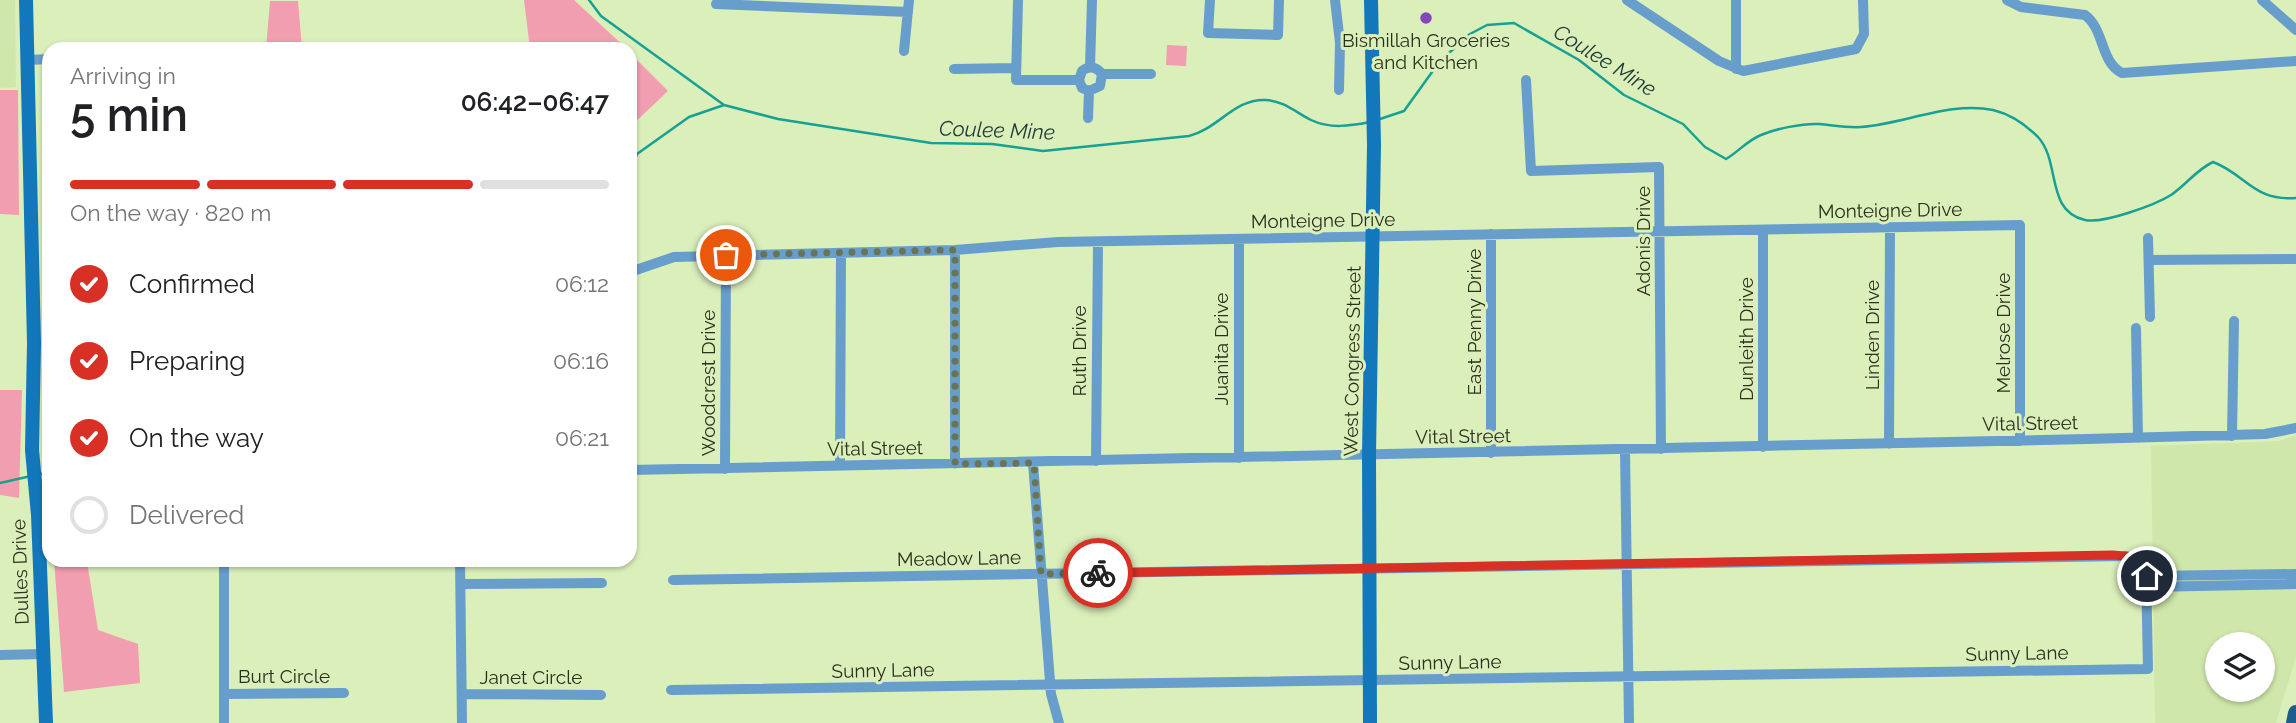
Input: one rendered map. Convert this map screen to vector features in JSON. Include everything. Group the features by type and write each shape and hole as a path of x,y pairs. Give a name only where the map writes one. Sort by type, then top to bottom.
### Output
{"main road":[{"name":"Dulles Drive","path":"26,0 34,341 32,450 46,723"},
{"name":"West Congress Street","path":"1370,723 1369,455 1374,237 1371,0"},
{"path":"2294,723 2296,713"}],"street":[{"path":"904,51 909,0"},
{"path":"1018,0 1016,80 1079,80"},
{"path":"1090,67 1092,0"},
{"path":"1210,0 1208,33 1278,35 1279,0"},
{"path":"1335,0 1340,43 1339,90"},
{"path":"1736,0 1736,69"},
{"path":"1629,1 1675,34 1736,69 1750,71 1856,49 1864,34 1863,0"},
{"path":"2007,0 2021,7 2085,15 2097,28 2111,65 2122,73 2296,61"},
{"path":"2262,0 2296,30"},
{"path":"716,4 908,12"},
{"path":"28,60 42,59"},
{"path":"1090,67 1102,74 1151,74"},
{"path":"1090,67 1082,71 1079,80 1083,88 1090,91 1100,86 1102,74"},
{"path":"954,69 1016,68"},
{"name":"Adonis Drive","path":"1526,80 1531,171 1660,167 1661,449"},
{"path":"1088,118 1090,91"},
{"name":"Monteigne Drive","path":"637,270 674,257 955,250 1058,242 2020,225"},
{"name":"Melrose Drive","path":"2020,225 2020,441"},
{"name":"Linden Drive","path":"1889,444 1890,227"},
{"name":"Dunleith Drive","path":"1763,230 1763,447"},
{"name":"East Penny Drive","path":"1491,234 1492,453"},
{"path":"2148,237 2150,317"},
{"name":"Juanita Drive","path":"1239,240 1239,458"},
{"name":"Ruth Drive","path":"1096,461 1098,243"},
{"path":"955,250 955,464"},
{"path":"840,466 841,253"},
{"name":"Woodcrest Drive","path":"725,468 726,255"},
{"path":"2149,260 2296,259"},
{"path":"2232,436 2234,321"},
{"path":"2136,328 2138,438"},
{"name":"Vital Street","path":"637,470 2232,436 2296,428"},
{"path":"1625,450 1629,723"},
{"path":"1034,463 1050,686 1059,723"},
{"name":"Meadow Lane","path":"673,580 2113,555 2138,560 2146,569 2147,582"},
{"path":"224,567 224,723"},
{"path":"460,567 462,723"},
{"path":"2147,582 2231,580 2296,574"},
{"path":"2231,580 2296,584"},
{"name":"Sunny Lane","path":"671,690 2148,669 2147,582"},
{"path":"461,584 603,583"},
{"path":"0,654 43,654"},
{"name":"Burt Circle","path":"224,694 344,693"},
{"name":"Janet Circle","path":"462,694 601,695"}],"shaded area":[{"path":"0,0 15,0 16,87 0,88"},
{"path":"524,0 574,0 619,42 529,42"},
{"path":"270,1 298,1 301,42 267,42"},
{"path":"1167,45 1187,46 1186,66 1166,65"},
{"path":"637,60 668,91 637,120"},
{"path":"0,90 18,90 19,215 0,214"},
{"path":"0,390 22,390 19,498 0,495"},
{"path":"2296,435 2296,657 2276,723 2155,723 2151,446 2279,441"},
{"path":"55,567 88,567 98,630 138,644 140,683 64,692"}],"waterway":[{"name":"Coulee Mine","path":"589,0 601,16 637,42"},
{"name":"Coulee Mine","path":"1380,119 1404,111 1440,61 1470,34 1487,25 1514,23 1579,60 1624,95 1683,124 1705,147 1726,159 1756,137 1789,127 1812,124 1861,127 1960,108 1977,108 2006,114 2038,137 2045,147 2064,207 2072,215 2085,220 2116,216 2163,199 2213,162 2260,191 2281,198 2296,198"},
{"name":"Coulee Mine","path":"637,42 724,105 778,119 931,143 992,144 1043,151 1189,136 1209,127 1245,104 1266,100 1284,105 1325,125 1370,122"},
{"name":"Coulee Mine","path":"637,154 689,117 724,105"},
{"name":"Coulee Mine","path":"0,483 31,476"}],"way so far":[{"path":"726,255 955,250 955,464 1034,463 1041,574 1098,573"}],"place":[{"name":"Bismillah Groceries and Kitchen","path":"1426,18"}],"route":[{"path":"1098,573 2113,555 2138,560 2146,569 2147,576"}]}
